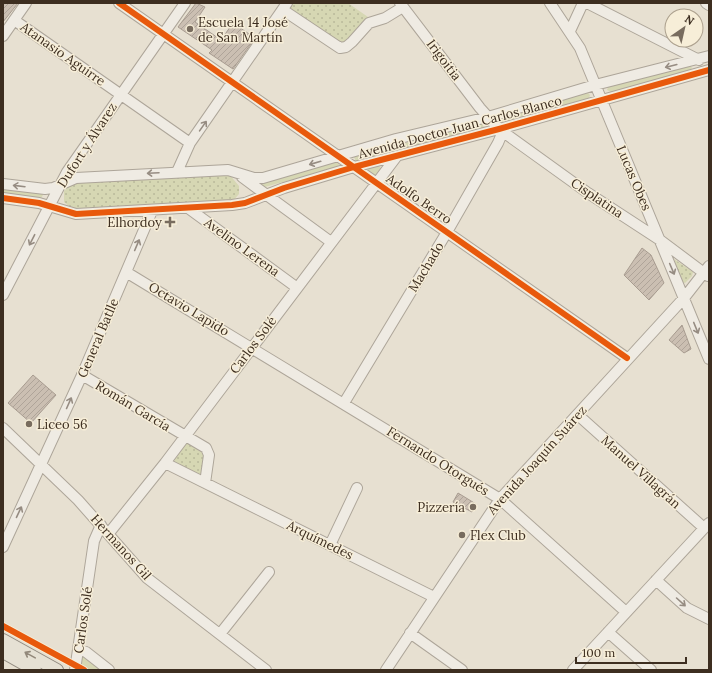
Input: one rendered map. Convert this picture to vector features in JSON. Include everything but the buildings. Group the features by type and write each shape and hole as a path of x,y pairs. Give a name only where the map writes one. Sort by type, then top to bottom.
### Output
{"main road":[{"path":"3,640 57,670"},
{"path":"3,652 35,670"}],"street":[{"path":"3,36 26,3"},
{"name":"Adolfo Berro","path":"119,3 627,358"},
{"name":"Dufort y Álvarez","path":"3,295 67,172 184,3"},
{"name":"Lucas Obes","path":"550,3 580,48 709,359"},
{"path":"570,31 583,3"},
{"path":"587,3 697,60 709,63"},
{"path":"177,172 190,144 285,7 340,48 352,42 369,23 386,18 401,5"},
{"name":"Irigoitia","path":"401,5 488,116"},
{"name":"Atanasio Aguirre","path":"14,20 190,144"},
{"name":"Avenida Doctor Juan Carlos Blanco","path":"3,184 45,189 53,188 76,178 228,170 254,178 263,178 595,85 709,56"},
{"name":"Avenida Doctor Juan Carlos Blanco","path":"3,198 50,205 76,214 232,206 354,167 500,129 601,99 709,70"},
{"name":"Cisplatina","path":"488,116 500,129 588,193 707,272"},
{"name":"Machado","path":"344,403 447,232 498,143 500,129"},
{"name":"Carlos Solé","path":"109,533 165,463 296,287 397,156"},
{"path":"236,173 331,242"},
{"name":"Avelino Lerena","path":"188,208 296,287"},
{"name":"General Batlle","path":"3,547 82,375 152,211"},
{"name":"Octavio Lapido","path":"126,272 252,347"},
{"name":"Avenida Joaquín Suárez","path":"386,670 500,499 707,272"},
{"name":"Fernando Otorgués","path":"252,347 500,499 626,612"},
{"name":"Román García","path":"82,375 185,436"},
{"name":"Manuel Villagrán","path":"578,415 706,526"},
{"name":"Hermanos Gil","path":"3,428 109,533 147,578 266,670"},
{"path":"185,436 206,448 209,453 206,484"},
{"name":"Arquímedes","path":"165,463 434,597"},
{"path":"330,545 358,488"},
{"name":"Carlos Solé","path":"75,670 94,541 101,525"},
{"path":"573,670 706,526"},
{"path":"220,634 269,572"},
{"path":"656,580 687,608 709,619"},
{"path":"608,632 651,670"},
{"path":"410,633 462,670"},
{"path":"78,649 86,652 110,670"}],"green space":[{"path":"290,3 348,3 368,17 350,39 342,44 290,9"},
{"path":"690,65 692,68 690,70 611,92 607,90 608,87"},
{"path":"588,93 590,95 589,98 502,122 499,120 500,117"},
{"path":"482,123 484,128 356,162 354,157"},
{"path":"335,162 339,164 338,167 261,188 258,184"},
{"path":"378,165 381,168 375,176 365,171 366,168"},
{"path":"229,174 239,186 239,194 232,202 78,209 71,208 64,202 64,191 72,183"},
{"path":"3,188 42,193 43,195 41,198 3,193"},
{"path":"674,259 693,272 692,276 685,283 682,282"},
{"path":"188,443 205,453 201,476 175,463 174,461 185,444"},
{"path":"82,656 106,670 80,670"}],"cycle path":[{"path":"119,3 627,358"},
{"path":"3,198 39,203 76,214 245,203 284,188 354,167 499,129 709,70"},
{"path":"3,626 84,670"}],"place":[{"name":"Escuela 14 José de San Martín","path":"190,29"},
{"name":"Elhordoy","path":"170,222"},
{"name":"Liceo 56","path":"29,424"},
{"name":"Pizzería","path":"473,507"},
{"name":"Flex Club","path":"462,535"}]}
